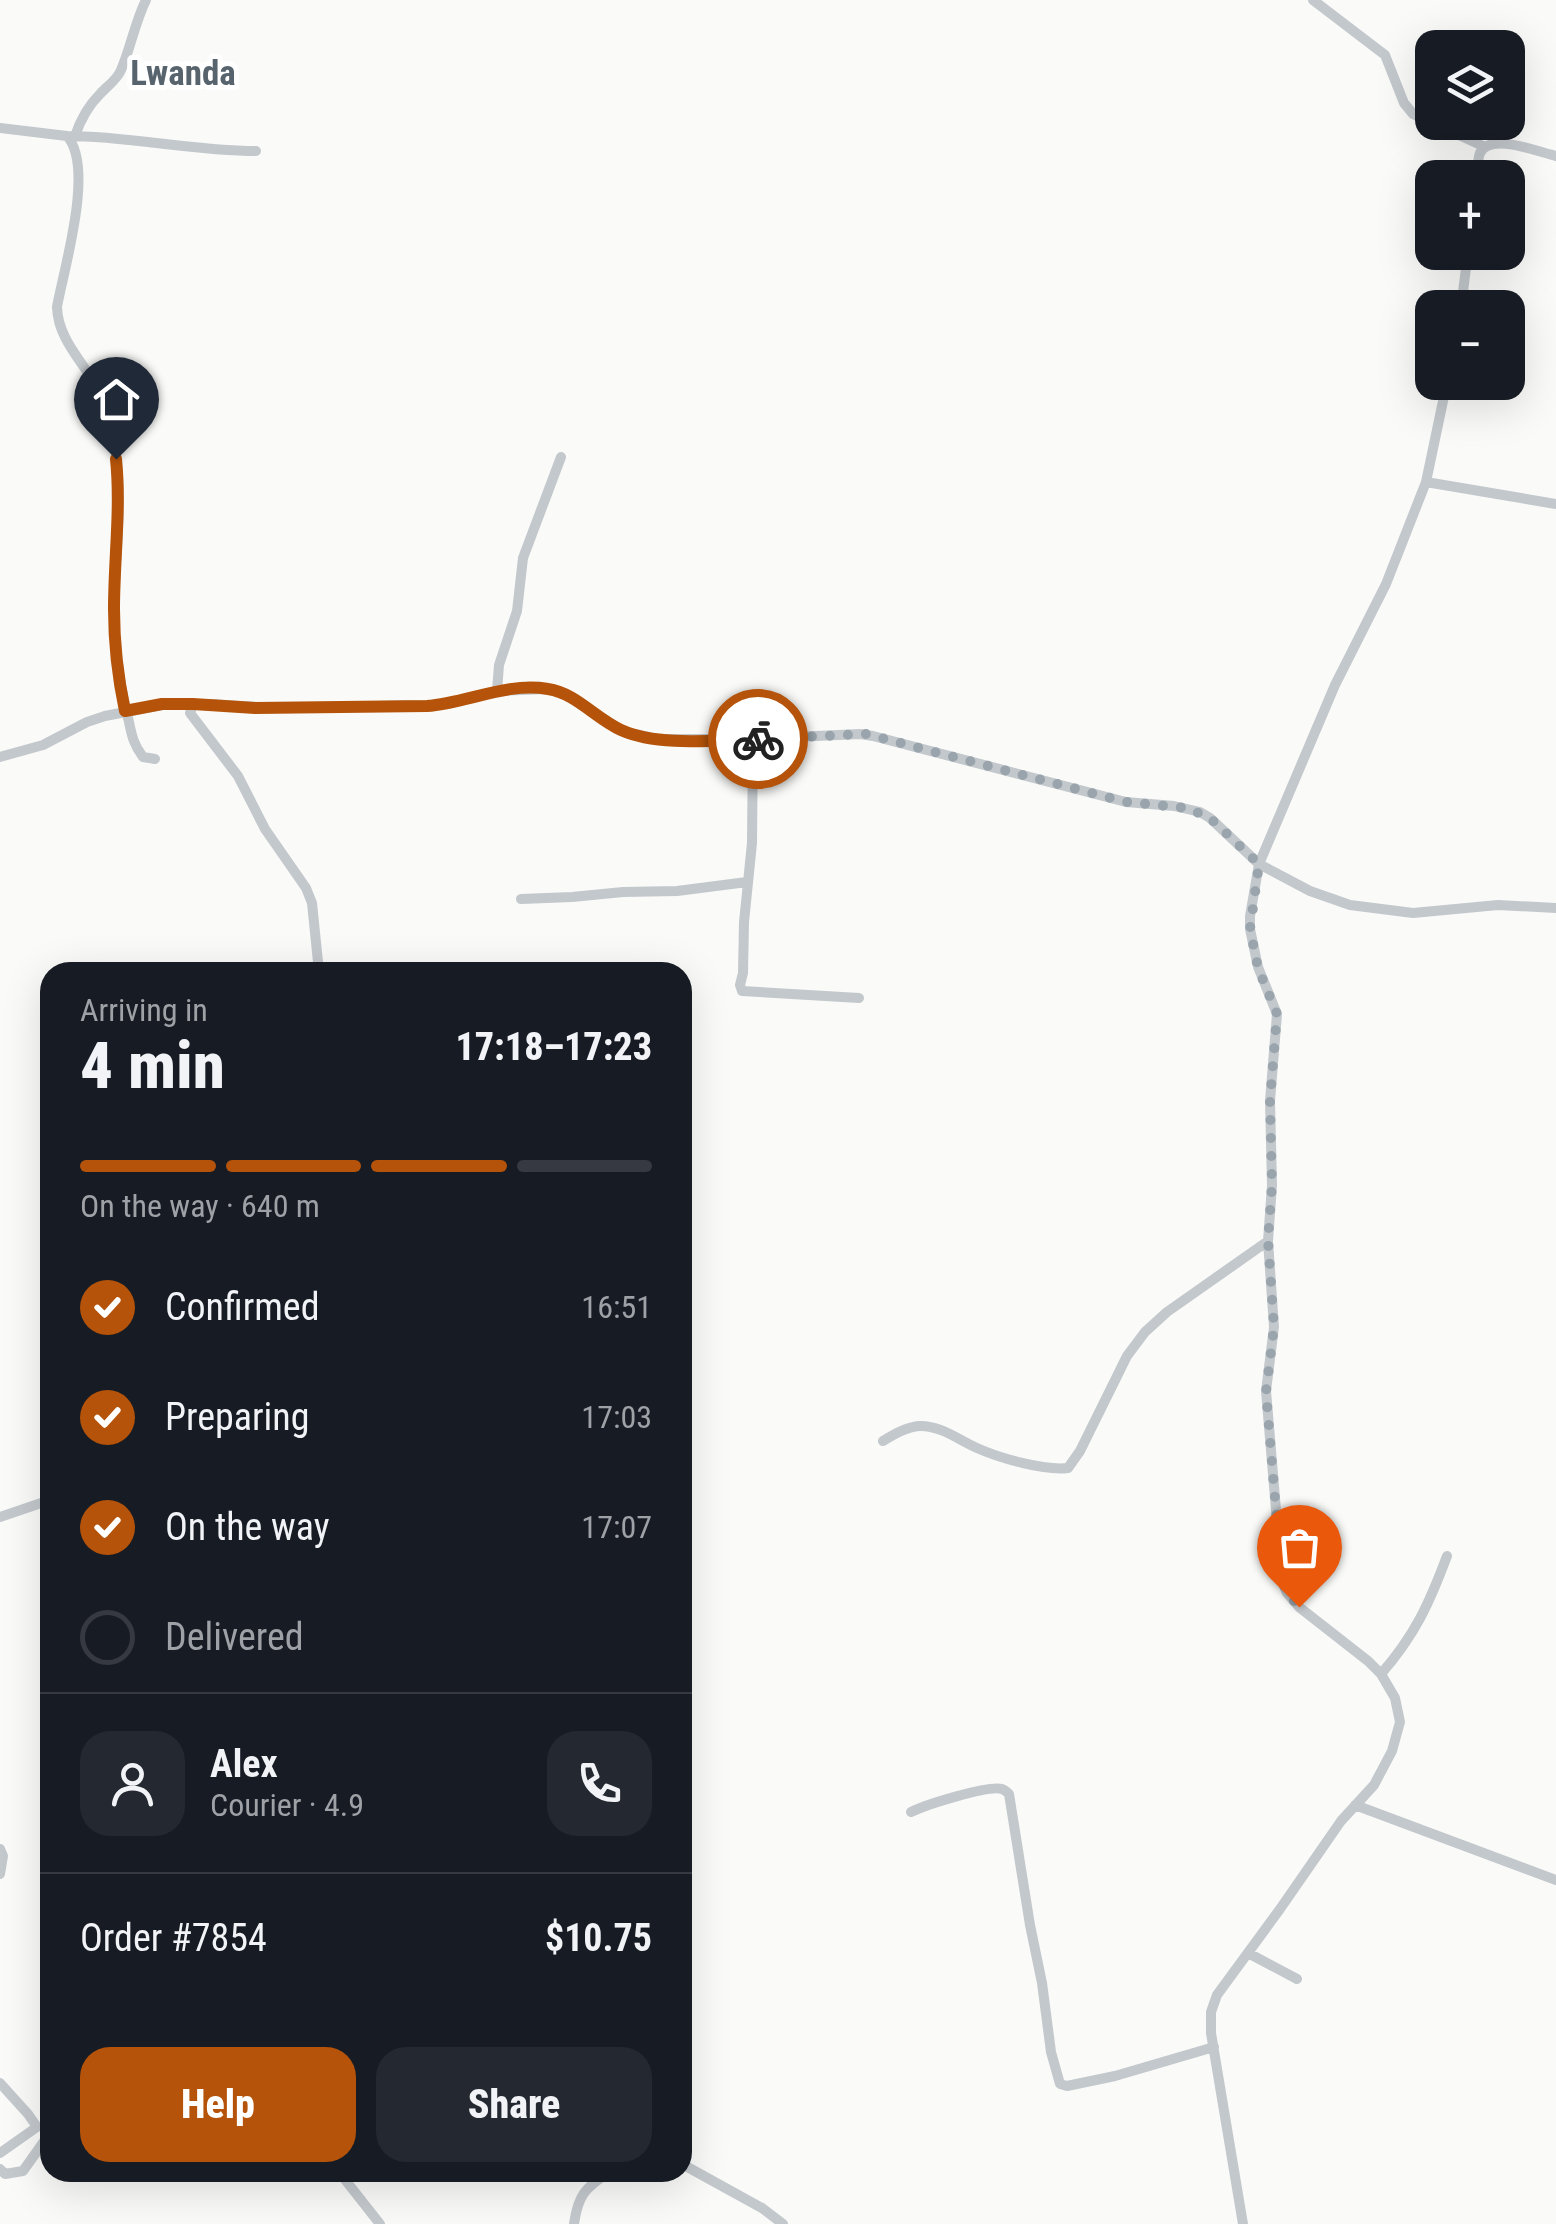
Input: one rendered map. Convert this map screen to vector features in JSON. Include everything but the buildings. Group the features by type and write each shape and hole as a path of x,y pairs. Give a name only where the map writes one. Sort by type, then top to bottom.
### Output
{"street":[{"path":"146,0 119,75 98,95 71,136 79,181 58,320 60,332 104,401 114,435 119,482 114,610 118,674 132,743 143,757 155,760"},
{"path":"1313,0 1386,55 1404,103 1413,114 1485,146"},
{"path":"0,128 194,149 256,150"},
{"path":"1480,160 1485,146 1493,143 1556,156"},
{"path":"1243,2224 1214,2047 1212,2012 1217,1996 1341,1820 1374,1785 1398,1736 1400,1722 1381,1674 1299,1607 1282,1581 1266,1409 1274,1327 1268,1240 1272,1185 1270,1101 1277,1014 1258,968 1250,929 1259,864 1335,685 1386,584 1426,482 1443,400"},
{"path":"497,691 499,665 517,611 523,558 561,457"},
{"path":"1426,482 1556,504"},
{"path":"0,758 42,745 87,722 162,704 255,708 427,706 497,691 534,688 556,691 612,726 658,740 866,734 1126,802 1187,808 1210,818 1259,864 1328,899 1372,909 1414,913 1498,905 1556,908"},
{"path":"193,704 190,713 238,776 256,813 306,888 312,903 317,962"},
{"path":"753,739 752,844 746,882 742,991 859,998"},
{"path":"522,899 746,882"},
{"path":"884,1441 911,1427 923,1426 996,1455 1068,1468 1078,1456 1127,1356 1144,1332 1268,1240"},
{"path":"0,1517 40,1503"},
{"path":"1381,1674 1419,1623 1447,1556"},
{"path":"910,1812 960,1795 1000,1788 1008,1792 1051,2052 1060,2084 1115,2076 1214,2047"},
{"path":"1355,1804 1556,1880"},
{"path":"0,1848 0,1874"},
{"path":"1248,1953 1297,1978"},
{"path":"0,2084 37,2127 0,2153"},
{"path":"0,2168 5,2174 24,2171 40,2148"},
{"path":"692,2170 783,2224"},
{"path":"347,2182 380,2224"},
{"path":"574,2224 579,2199 596,2182"}],"way so far":[{"path":"758,739 866,734 1126,802 1187,808 1210,818 1259,864 1250,929 1258,968 1277,1014 1270,1101 1272,1185 1268,1240 1274,1327 1266,1409 1282,1581 1299,1607"}],"district":[{"name":"Lwanda","path":"183,73"}],"route":[{"path":"116,459 119,482 114,610 125,711 162,704 255,708 427,706 497,691 548,689 564,694 612,726 640,736 658,740 758,739"}]}
